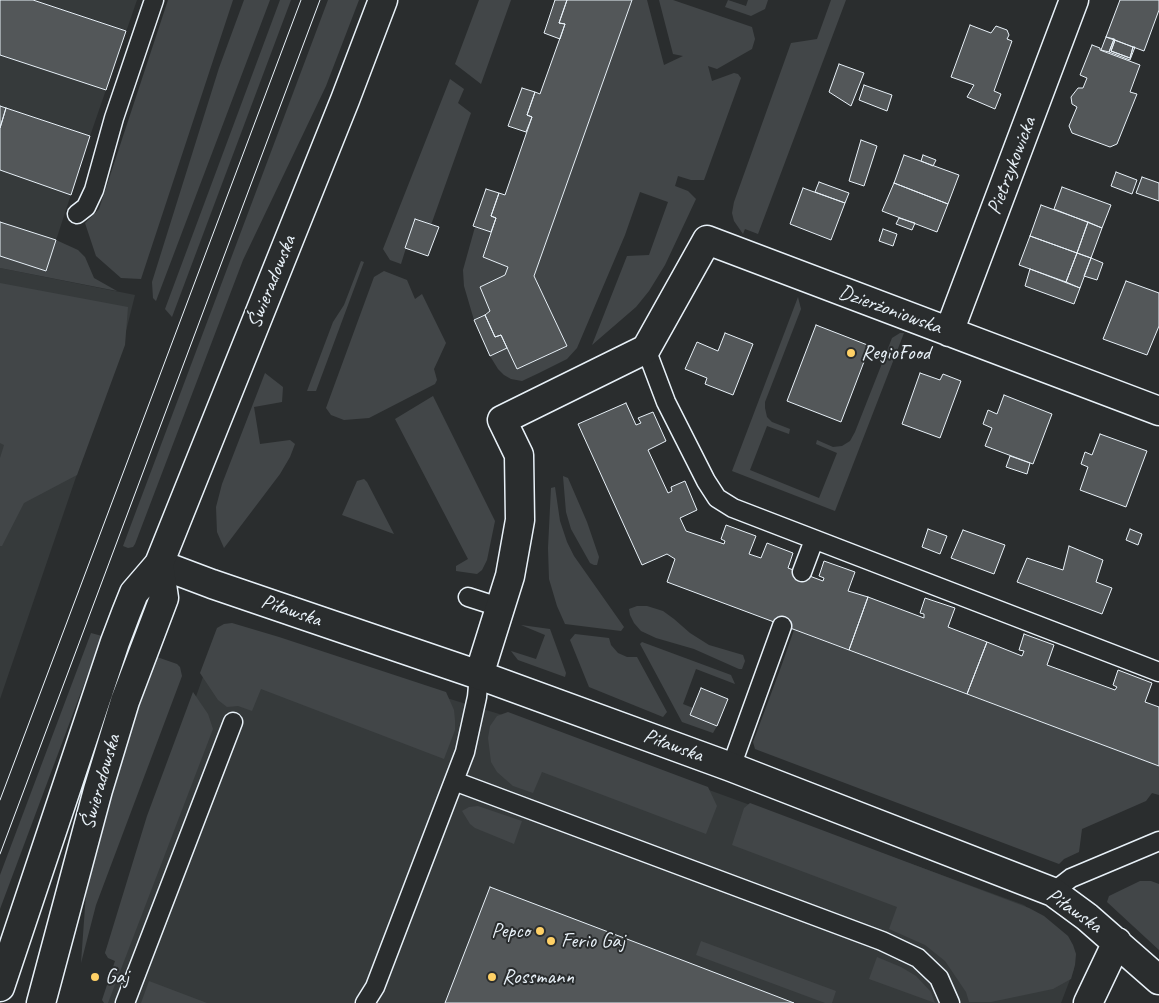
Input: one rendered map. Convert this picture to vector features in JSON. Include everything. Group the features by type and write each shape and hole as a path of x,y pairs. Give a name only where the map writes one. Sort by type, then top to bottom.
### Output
{"street":[{"name":"Świeradowska","path":"0,987 118,634 134,593 159,564 338,118 383,0"},
{"name":"Pietrzykowicka","path":"950,332 1074,0"},
{"name":"Dzierżoniowska","path":"646,349 706,240 1159,411"},
{"path":"479,674 510,576 520,520 519,455 502,420 646,349"},
{"name":"Świeradowska","path":"41,1003 98,790 125,701 164,598 159,564"},
{"name":"Piławska","path":"159,564 212,584 479,674 731,767 1053,892 1087,916 1159,980"},
{"path":"1088,1003 1117,942"}],"lane":[{"path":"77,214 86,207 94,190 114,118 154,0"},
{"path":"646,349 666,402 706,481 717,498 733,508 814,540 1159,672"},
{"path":"802,572 814,540"},
{"path":"468,597 499,607"},
{"path":"731,767 782,626"},
{"path":"365,1003 375,987 465,752 477,697 479,674"},
{"path":"125,1003 233,722"},
{"path":"454,781 882,941 918,958 938,978 950,1003"},
{"path":"1053,892 1071,878 1159,841"}],"shaded area":[{"path":"0,0 137,0 46,271 0,256"},
{"path":"168,0 233,0 141,279 121,278 96,256 85,223 99,209"},
{"path":"244,0 270,0 156,301 153,298 152,282 219,68"},
{"path":"280,0 291,0 172,317 165,309"},
{"path":"328,0 359,0 326,86 243,260 135,544 133,547 128,548 123,546"},
{"path":"479,0 511,0 481,84 455,64"},
{"path":"632,0 647,0 664,65 683,56 673,54 659,0 673,0 752,27 755,39 752,49 717,69 708,66 712,81 734,73 738,74 741,78 704,180 691,180 678,176 675,186 688,191 696,199 665,265 649,291 636,307 592,345 627,256 649,255 668,202 640,192 625,235 577,348 567,359 522,381 511,379 498,369 490,356 507,348 517,368 567,346 534,276"},
{"path":"728,0 746,6 748,0 768,0 765,9 751,16 725,7"},
{"path":"831,0 846,0 758,234 745,229 743,234 734,221 732,213 734,202 791,43 817,39"},
{"path":"450,79 464,89 458,103 471,113 431,225 415,219 401,264 390,260 383,249"},
{"path":"475,227 491,232 483,257 508,267 505,275 480,287 490,311 474,320 464,286 463,270"},
{"path":"56,240 78,250 85,257 94,278 117,291 0,268 0,256 46,271"},
{"path":"361,261 364,262 316,391 307,391 333,322 344,305"},
{"path":"0,268 135,295 126,331 0,699"},
{"path":"384,271 407,280 415,299 422,294 446,343 434,369 437,380 435,384 369,418 344,420 331,415 326,408 374,277"},
{"path":"0,283 128,307 125,345 77,475 24,503 2,546 0,546 0,458 4,445 0,443"},
{"path":"798,297 801,309 765,402 767,417 772,422 790,429 789,434 767,426 750,470 819,498 837,453 816,444 817,440 833,447 842,446 850,441 892,338 900,333 904,333 835,511 732,471"},
{"path":"265,373 283,387 282,402 254,407 260,444 290,440 295,444 280,474 224,548 217,532 216,507 222,484"},
{"path":"433,396 495,521 487,560 482,570 477,574 456,571 456,566 468,559 395,419"},
{"path":"563,476 568,478 587,522 599,557 597,565 590,563 571,529 566,512"},
{"path":"364,479 394,534 342,515 357,481"},
{"path":"555,487 560,521 567,542 574,556 624,627 621,631 565,624 557,606 549,579 548,548 551,488"},
{"path":"637,606 647,606 663,611 690,633 709,645 743,655 745,661 742,669 694,649 656,638 641,631 634,623 629,609"},
{"path":"232,623 446,692 454,710 455,730 444,759 261,689 252,711 238,706 227,707 218,700 200,673 217,628 224,624"},
{"path":"521,625 550,629 566,673 565,677 518,660 511,651 536,659 545,635"},
{"path":"220,629 509,717 1024,905 1068,940 1074,969 1061,1003 105,1003 120,962 105,953"},
{"path":"794,630 1159,766 1159,795 1152,793 1146,801 1082,829 1079,852 1064,859 1059,864 755,749 753,742"},
{"path":"91,633 102,636 0,909 0,875"},
{"path":"575,634 609,638 611,645 618,653 627,657 637,657 667,712 663,717 589,687 570,640"},
{"path":"642,642 731,675 735,684 696,669 683,704 693,708 690,715 717,726 713,733 682,722 640,644"},
{"path":"157,657 177,664 180,667 182,676 96,905 81,963 86,893 135,716"},
{"path":"193,692 208,714 213,729 108,1003 104,1003 102,1000 115,961 108,958 105,953 147,816"},
{"path":"508,712 708,787 717,806 706,834 542,772 533,793 513,786 497,772 491,762 488,738 490,726 497,716"},
{"path":"750,803 1029,908 1044,916 1068,936 1073,945 1076,954 1071,979 1053,989 991,1002 969,1002 966,992 945,961 925,945 889,929 897,907 732,845 744,808"},
{"path":"478,806 522,821 514,844 475,828 470,824 462,811 469,807"},
{"path":"1140,881 1151,881 1159,884 1159,950 1107,902 1109,896"},
{"path":"701,941 836,991 832,1003 825,1003 696,955"},
{"path":"877,957 901,967 916,976 931,992 935,1003 869,979"},
{"path":"149,981 207,1003 141,1003"}],"building":[{"path":"0,0 33,0 126,31 106,90 0,55"},
{"path":"555,0 567,0 559,23 565,24 560,39 544,33"},
{"path":"567,0 632,0 534,276 567,346 517,369 501,335 495,337 485,315 490,311 480,287 505,275 508,267 483,257 496,218 491,216 499,193 505,195 532,117 527,115 535,92 540,94 565,24 559,23"},
{"path":"1120,0 1159,0 1159,10 1144,51 1106,37"},
{"path":"970,25 991,33 996,26 1007,30 1009,35 1007,39 1012,41 994,91 1001,94 995,109 967,97 974,85 951,77"},
{"path":"1106,37 1114,39 1109,52 1101,50"},
{"path":"1114,39 1111,51 1130,58 1133,47 1135,47 1130,60 1109,52"},
{"path":"1115,40 1133,47 1130,58 1111,51"},
{"path":"1092,45 1100,48 1100,50 1140,65 1130,92 1137,94 1117,144 1110,147 1072,133 1069,126 1077,107 1072,104 1071,97 1078,88 1083,88 1087,78 1080,75"},
{"path":"839,64 864,73 851,106 829,92"},
{"path":"864,85 892,95 887,111 859,100"},
{"path":"522,88 535,92 527,115 532,117 526,132 508,126"},
{"path":"0,106 6,108 0,128"},
{"path":"6,108 90,136 71,195 0,170 0,128"},
{"path":"861,140 877,146 864,186 849,181"},
{"path":"904,155 959,175 948,204 894,183"},
{"path":"923,155 936,160 933,166 921,161"},
{"path":"1116,172 1137,180 1132,194 1111,186"},
{"path":"1142,177 1159,183 1159,201 1136,193"},
{"path":"819,182 849,193 845,203 815,192"},
{"path":"894,183 948,204 937,232 882,211"},
{"path":"1062,187 1111,205 1102,228 1054,209"},
{"path":"803,188 845,203 831,240 790,224"},
{"path":"486,189 499,193 491,216 496,218 491,232 473,226"},
{"path":"1041,205 1088,222 1077,253 1030,236"},
{"path":"899,218 915,223 912,230 896,224"},
{"path":"415,219 439,227 428,256 405,248"},
{"path":"0,222 56,240 46,271 0,256"},
{"path":"1088,222 1102,228 1091,258 1077,253"},
{"path":"883,229 897,234 893,246 879,241"},
{"path":"1030,236 1077,253 1066,282 1019,265"},
{"path":"1077,253 1091,258 1080,288 1066,282"},
{"path":"1091,258 1103,263 1097,280 1084,276"},
{"path":"1030,269 1080,288 1074,304 1025,286"},
{"path":"1126,281 1159,293 1159,326 1147,355 1103,339"},
{"path":"485,315 495,337 501,335 507,348 490,356 474,320"},
{"path":"816,325 870,346 841,422 787,401"},
{"path":"725,333 753,344 733,395 705,384 707,378 685,369 697,342 718,351"},
{"path":"920,373 940,380 943,374 961,381 940,438 902,424"},
{"path":"1004,395 1052,414 1033,464 985,446 992,428 983,424 988,410 997,414"},
{"path":"626,403 636,425 641,423 638,418 653,412 666,441 648,450 668,493 672,491 671,487 685,481 697,510 680,518 686,531 724,544 725,541 721,539 726,525 756,536 749,554 761,558 767,543 793,553 788,568 823,581 824,578 819,576 824,561 855,572 848,591 868,597 849,650 667,582 675,559 667,554 642,565 578,424"},
{"path":"1100,434 1147,451 1126,507 1080,490 1088,467 1081,464 1085,452 1092,455"},
{"path":"1010,456 1030,463 1027,474 1006,467"},
{"path":"928,529 947,536 940,554 922,547"},
{"path":"1130,529 1142,534 1138,545 1126,540"},
{"path":"963,530 1005,545 994,574 951,558"},
{"path":"1069,546 1103,560 1096,582 1112,588 1102,614 1017,582 1027,558 1063,570"},
{"path":"868,597 924,618 924,614 920,613 925,598 955,608 948,627 987,642 967,694 849,650"},
{"path":"1024,634 1054,645 1047,665 1115,690 1117,687 1113,685 1118,670 1152,683 1145,702 1159,707 1159,766 967,694 987,642 1022,656 1024,651 1019,650"},
{"path":"701,688 728,699 717,726 690,715"},
{"name":"Ferio Gaj","path":"490,887 661,952 794,1003 445,1003"}],"tram line":[{"path":"0,800 301,0"},
{"path":"0,854 320,0"}],"place":[{"name":"RegioFood","path":"851,353"},
{"name":"Pepco","path":"540,931"},
{"name":"Ferio Gaj","path":"551,941"},
{"name":"Gaj","path":"95,977"},
{"name":"Rossmann","path":"492,977"}]}
